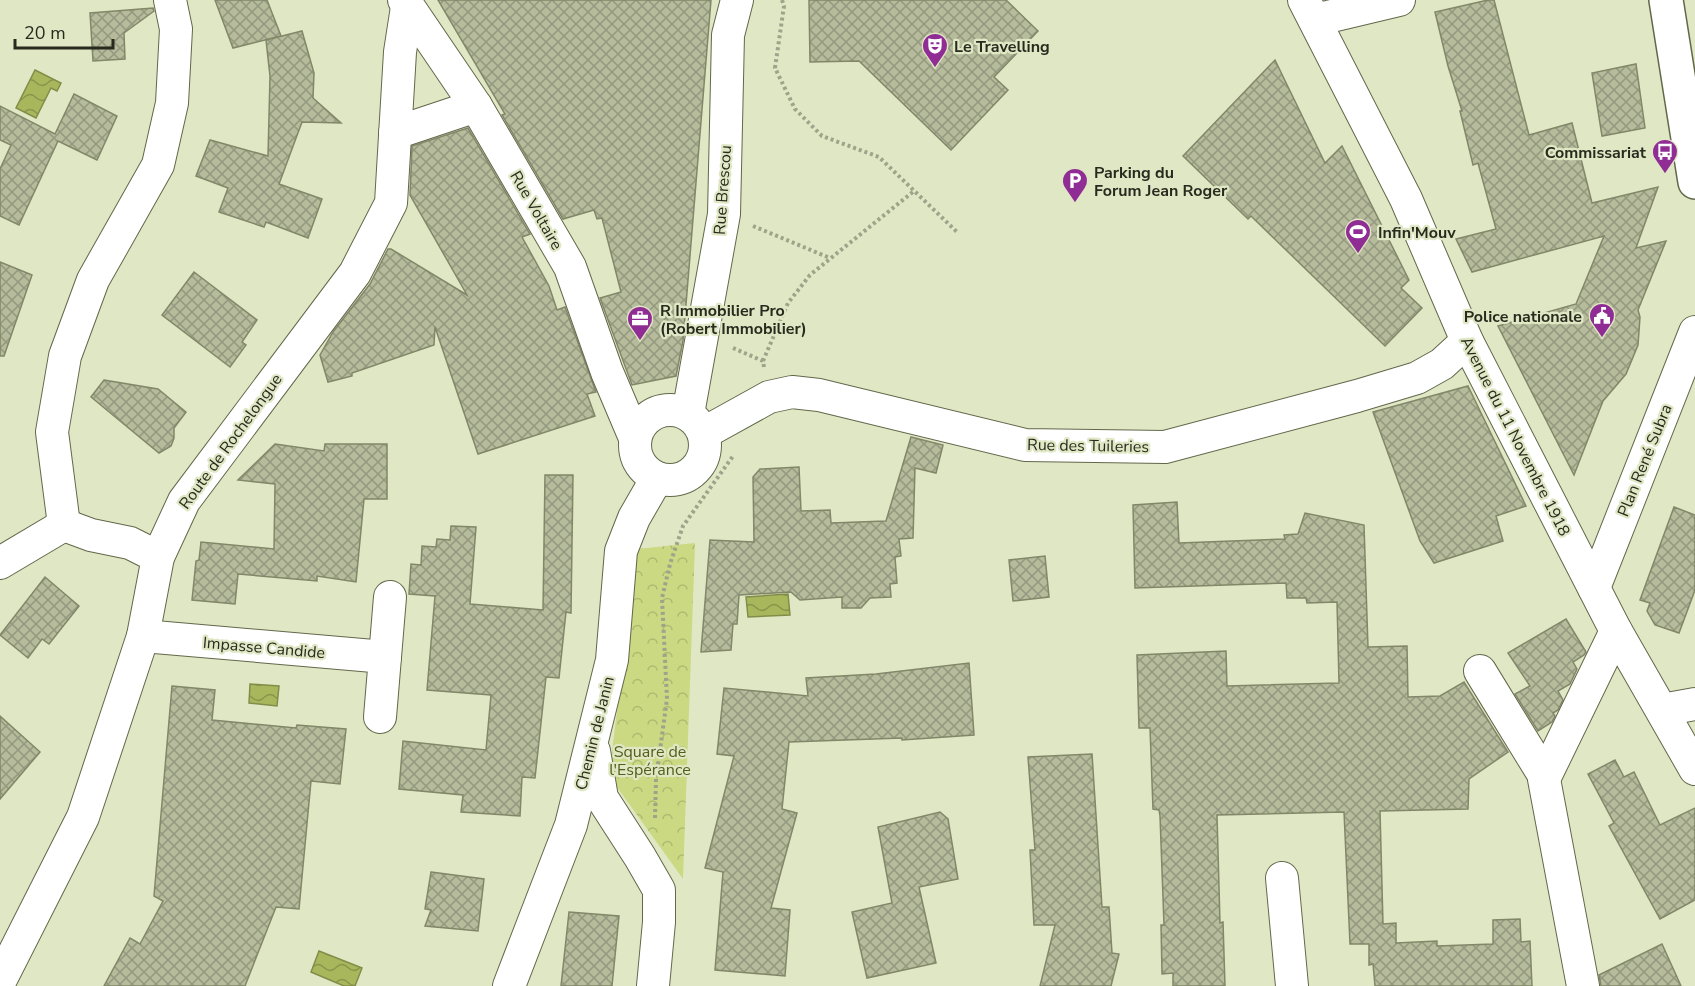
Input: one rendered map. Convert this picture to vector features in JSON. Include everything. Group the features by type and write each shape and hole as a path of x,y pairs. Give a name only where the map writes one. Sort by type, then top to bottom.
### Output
{"main road":[{"path":"1666,0 1695,182"}],"street":[{"path":"64,525 52,432 65,356 93,280 158,165 172,103 176,28 170,0"},
{"name":"Rue Brescou","path":"696,423 724,214 728,35 737,0"},
{"path":"1309,10 1399,0"},
{"name":"Rue Voltaire","path":"406,4 476,106 570,267 607,372 635,438"},
{"name":"Route de Rochelongue","path":"0,981 83,817 143,636 158,557 184,501 356,273 391,203 400,52 406,4"},
{"name":"Avenue du 11 Novembre 1918","path":"1309,10 1406,199 1467,341 1616,631 1695,769"},
{"path":"395,133 476,106"},
{"name":"Plan René Subra","path":"1594,588 1695,333"},
{"name":"Rue des Tuileries","path":"696,423 769,397 792,392 819,395 1025,445 1165,447 1417,378 1442,364 1467,341"},
{"path":"666,409 677,410 696,423 706,443 705,453 695,470 677,480 657,478 639,462 635,451 635,438 639,428 655,412 666,409"},
{"name":"Chemin de Janin","path":"509,986 571,825 612,660 621,551 634,518 657,478"},
{"path":"64,525 91,535 130,543 158,557"},
{"path":"0,563 64,525"},
{"path":"380,717 390,597"},
{"path":"1582,986 1544,779 1616,631"},
{"name":"Impasse Candide","path":"143,636 385,657"},
{"path":"1480,671 1545,777"},
{"path":"1662,710 1695,704"},
{"path":"592,741 602,798 659,890 659,922 653,986"},
{"path":"1282,878 1292,986"}],"path":[{"path":"782,0 784,6 775,68 795,109 822,136 879,157 957,232"},
{"path":"769,397 763,361 788,303 810,275 914,191"},
{"path":"777,236 830,258"},
{"path":"640,857 654,836 656,779 667,699 662,598 683,526 738,449"}],"green space":[{"name":"Square de l'Espérance","path":"695,543 683,879 609,776 637,549"}],"water":[{"path":"35,70 61,83 57,91 51,88 36,118 16,108"},
{"path":"788,594 790,615 748,617 746,597"},
{"path":"250,684 279,686 277,706 249,703"},
{"path":"319,951 362,968 355,986 344,986 311,972"}],"building":[{"path":"215,0 267,0 281,36 233,48"},
{"path":"438,0 711,0 683,341 676,376 632,385 600,298 621,292 602,218 597,219 594,210 563,219"},
{"name":"Le Travelling","path":"809,0 1006,0 1038,31 994,77 1008,90 951,150 859,61 810,62"},
{"path":"1494,0 1529,135 1572,123 1592,203 1658,187 1636,248 1666,241 1638,310 1640,317 1638,345 1626,374 1603,401 1574,475 1498,326 1576,304 1604,236 1472,272 1456,239 1496,229 1478,163 1473,165 1460,111 1462,111 1435,12"},
{"path":"153,8 154,11 124,33 125,59 93,61 90,13"},
{"path":"302,31 314,73 313,98 341,123 302,122 279,184 322,199 308,238 266,222 264,227 219,212 228,188 196,176 210,140 268,156 270,76 266,40"},
{"path":"1275,60 1325,163 1342,146 1409,280 1401,288 1422,308 1385,346 1251,216 1248,219 1183,156"},
{"path":"1636,64 1645,128 1602,136 1592,73"},
{"path":"74,94 117,116 97,160 58,141 19,225 0,216 0,169 11,145 0,140 0,106 55,134"},
{"path":"468,128 530,234 522,237 549,286 557,310 565,307 596,392 587,394 595,416 478,454 435,327 434,345 352,373 352,376 328,382 320,355 333,332 370,284 388,249 467,295 410,195 412,146"},
{"path":"0,262 32,275 4,356 0,356"},
{"path":"194,272 257,320 242,342 246,345 230,367 162,315"},
{"path":"104,380 158,389 186,412 174,428 171,446 159,453 91,397"},
{"path":"1468,386 1526,506 1496,516 1503,541 1434,563 1420,541 1373,412"},
{"path":"911,437 943,445 936,473 915,468 913,538 899,539 901,556 895,557 897,583 890,584 891,597 870,598 861,608 842,608 842,597 800,600 791,592 739,595 737,624 733,624 731,650 701,652 710,540 754,542 753,477 760,469 799,467 801,511 830,510 831,523 886,521"},
{"path":"275,444 324,451 325,444 387,444 387,499 364,499 356,582 317,576 317,581 238,574 235,604 192,600 196,561 199,560 201,542 274,549 275,484 238,480"},
{"path":"545,475 573,475 571,613 566,612 559,678 546,677 535,778 522,777 520,816 461,812 463,795 399,789 403,741 486,750 491,695 427,690 435,596 409,594 411,564 421,565 422,546 436,547 437,539 450,540 451,526 476,527 470,604 543,610"},
{"path":"1177,502 1179,543 1285,539 1284,535 1298,534 1305,513 1364,525 1368,647 1407,646 1408,697 1440,696 1464,682 1508,752 1469,779 1468,809 1380,811 1383,924 1396,923 1396,943 1437,941 1437,946 1493,944 1493,920 1520,919 1521,942 1530,941 1532,986 1375,986 1373,964 1369,965 1369,944 1350,944 1344,812 1217,815 1220,923 1223,922 1225,986 1173,986 1173,973 1162,974 1161,925 1164,925 1160,816 1159,810 1153,809 1150,728 1139,728 1137,655 1226,651 1227,686 1339,683 1337,602 1307,603 1306,598 1287,598 1286,583 1135,588 1133,505"},
{"path":"1674,507 1695,515 1695,590 1679,633 1655,625 1647,611 1650,603 1640,600"},
{"path":"1045,556 1049,597 1013,601 1009,560"},
{"path":"45,577 79,606 49,644 42,639 28,658 0,635"},
{"path":"1566,619 1586,652 1573,662 1577,669 1570,684 1558,691 1563,700 1558,710 1553,713 1555,716 1552,722 1538,731 1515,694 1530,686 1508,653"},
{"path":"969,663 974,735 902,740 902,738 789,742 782,809 797,813 771,908 790,910 785,976 715,970 723,872 705,868 734,756 717,754 724,688 808,696 806,678 876,674"},
{"path":"172,686 215,690 212,720 296,728 297,725 346,729 340,784 311,781 299,909 276,907 245,986 104,986 130,938 140,944 163,901 154,896"},
{"path":"0,716 40,752 0,799"},
{"path":"1092,754 1102,907 1109,907 1112,953 1119,954 1111,986 1040,986 1055,925 1034,925 1030,850 1035,850 1028,757"},
{"path":"1615,760 1624,777 1634,772 1660,825 1695,808 1695,900 1660,919 1609,826 1614,823 1588,774"},
{"path":"940,812 948,819 958,879 919,887 936,963 867,978 852,912 892,903 878,827"},
{"path":"431,872 484,879 478,931 425,926 431,910 425,909"},
{"path":"569,912 619,916 612,986 561,986"},
{"path":"1662,944 1681,986 1601,986 1599,975"}],"place":[{"name":"Le Travelling","path":"935,69"},
{"name":"Commissariat","path":"1665,175"},
{"name":"Parking du Forum Jean Roger","path":"1075,204"},
{"name":"Infin'Mouv","path":"1358,255"},
{"name":"Police nationale","path":"1602,339"},
{"name":"R Immobilier Pro (Robert Immobilier)","path":"640,342"}]}
